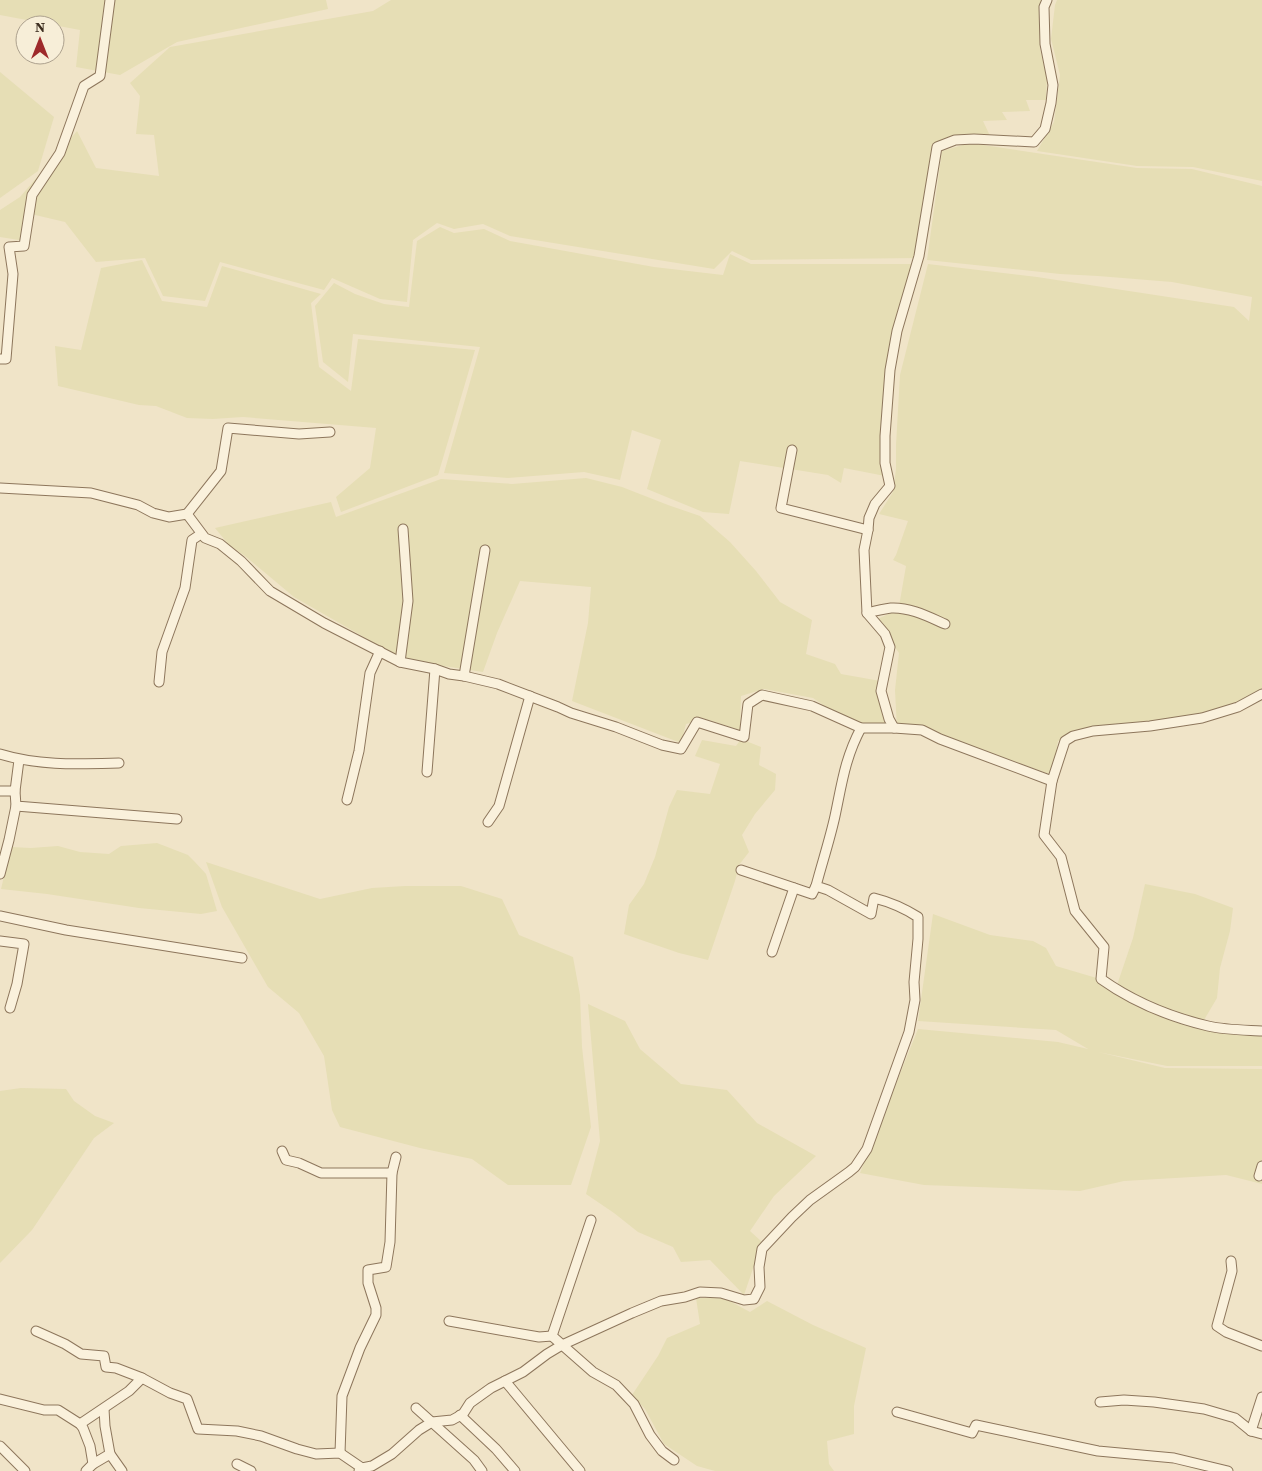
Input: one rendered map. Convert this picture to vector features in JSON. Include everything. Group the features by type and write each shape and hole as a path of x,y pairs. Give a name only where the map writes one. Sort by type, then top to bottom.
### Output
{"street":[{"path":"0,359 6,359 10,325 13,274 9,247 24,246 32,195 60,154 84,86 100,76 110,0"},
{"path":"894,728 889,719 881,691 890,648 889,641 867,613 864,550 869,518 875,504 890,486 885,463 885,436 890,370 897,331 919,256 938,147 955,140 974,139 1034,142 1045,129 1053,85 1045,44 1044,7 1047,0"},
{"path":"0,488 91,493 138,505 153,513 169,517 187,514 221,471 228,428 299,434 330,432"},
{"path":"792,450 781,508 868,530"},
{"path":"187,514 205,538 220,544 242,562 270,590 324,623 400,662 498,684 571,713 616,727 662,745 681,749 697,722 744,737 748,704 762,695 812,706 861,728 922,730 940,739 1052,781"},
{"path":"400,662 408,601 403,529"},
{"path":"159,682 162,652 185,588 192,540 202,534"},
{"path":"464,676 485,550"},
{"path":"867,613 892,608 906,609 945,624"},
{"path":"347,800 359,751 370,673 380,651"},
{"path":"427,772 435,669"},
{"path":"1262,694 1238,707 1202,718 1150,726 1093,731 1073,736 1065,741 1052,781 1044,835 1061,857 1075,911 1104,947 1101,979 1114,989 1155,1009 1208,1026 1262,1031"},
{"path":"488,822 499,806 530,696"},
{"path":"740,870 812,894 816,886 835,816 844,768 861,728"},
{"path":"0,754 19,760 64,764 119,763"},
{"path":"0,874 16,806 15,791 19,760"},
{"path":"0,791 15,791"},
{"path":"16,806 177,819"},
{"path":"36,1331 80,1354 104,1356 106,1367 116,1368 142,1378 170,1393 187,1399 198,1429 237,1431 261,1436 297,1450 316,1454 340,1453 360,1470 372,1466 392,1454 419,1430 432,1422 452,1420 460,1415 470,1403 491,1388 523,1372 562,1345 632,1312 661,1301 700,1292 721,1293 744,1300 754,1299 760,1287 759,1267 762,1249 810,1200 855,1167 867,1149 910,1032 915,1000 914,982 918,917 906,909 885,900 874,898 871,914 828,890 816,886"},
{"path":"772,952 794,888"},
{"path":"0,916 66,930 242,958"},
{"path":"0,941 24,944 17,984 10,1008"},
{"path":"282,1151 286,1160 299,1163 321,1173 392,1172"},
{"path":"340,1453 342,1396 360,1348 376,1315 376,1308 368,1283 368,1270 386,1267 390,1242 392,1172 396,1157"},
{"path":"1259,1176 1262,1166"},
{"path":"552,1336 591,1220"},
{"path":"1231,1262 1232,1271 1217,1326 1226,1332 1262,1346"},
{"path":"449,1321 539,1337 552,1336 593,1372 616,1385 634,1404 650,1435 662,1451 674,1460"},
{"path":"80,1424 104,1409 142,1378"},
{"path":"506,1381 580,1471"},
{"path":"1251,1431 1262,1396"},
{"path":"0,1399 44,1410 58,1410 80,1424 84,1428 90,1446 93,1464"},
{"path":"1100,1402 1124,1400 1154,1402 1204,1409 1235,1418 1251,1431 1262,1434"},
{"path":"416,1408 474,1460 482,1471"},
{"path":"104,1409 110,1454 122,1471"},
{"path":"897,1412 972,1433 976,1424 1098,1451 1174,1458 1228,1471"},
{"path":"460,1415 496,1449 514,1471"},
{"path":"0,1446 25,1471"},
{"path":"86,1471 93,1464 110,1454"},
{"path":"237,1464 251,1471"}],"shaded area":[{"path":"0,0 326,0 328,9 177,42 120,75 76,67 80,30 65,27 65,15 15,15 15,18 0,15"},
{"path":"391,0 1044,0 1041,9 1040,49 1047,77 1046,100 1026,100 1030,111 1002,112 1007,120 983,121 991,138 935,148 919,258 751,260 732,251 714,269 510,236 483,224 454,229 437,223 413,240 407,302 380,299 332,278 324,290 220,262 205,301 163,296 145,258 96,262 65,222 31,214 25,241 0,237 0,210 20,197 77,131 96,168 159,176 154,135 136,134 140,96 130,83 170,47 373,11"},
{"path":"1057,0 1262,0 1262,181 1193,167 1137,166 1037,151 1054,122 1060,75 1051,39"},
{"path":"0,72 54,117 38,171 0,198"},
{"path":"970,143 1137,168 1192,169 1262,186 1262,698 1251,706 1175,722 1098,726 1058,741 1052,775 919,727 897,729 895,690 899,653 875,620 898,612 906,566 893,560 908,521 879,514 893,492 896,469 900,375 928,264 1037,277 1234,307 1249,321 1252,297 1172,282 1060,274 927,260 942,151"},
{"path":"440,227 454,233 484,229 510,241 654,267 723,275 730,254 751,264 916,264 888,364 885,476 844,468 841,483 828,475 740,461 729,514 703,512 647,489 661,440 632,430 620,480 584,472 508,478 444,473 480,347 353,334 348,382 323,362 315,306 334,283 355,294 384,304 409,307 417,241"},
{"path":"142,260 162,301 207,307 222,266 321,294 311,303 319,367 351,391 358,339 475,350 438,475 341,512 336,497 370,468 376,428 243,417 187,418 156,406 139,405 58,386 55,346 81,350 101,268"},
{"path":"586,478 622,487 700,516 730,542 780,602 812,620 806,654 835,664 841,674 886,682 882,694 888,730 862,731 813,698 764,689 741,696 740,730 709,720 697,721 686,724 681,743 572,701 588,623 591,587 520,581 497,633 483,672 404,660 294,597 229,545 215,528 331,502 336,517 441,479 512,484"},
{"path":"741,739 761,747 759,765 776,774 775,790 755,814 742,835 749,852 739,865 708,960 679,953 624,934 629,905 644,884 655,857 669,807 677,790 710,794 720,764 695,756 702,740 736,746"},
{"path":"157,843 188,855 206,874 217,911 201,914 139,908 1,889 11,847 58,846 80,852 109,854 121,846"},
{"path":"206,862 320,899 372,888 461,886 502,899 519,935 573,957 580,995 582,1047 591,1127 571,1185 508,1185 472,1159 420,1148 340,1127 332,1110 324,1056 299,1013 268,987 222,907"},
{"path":"1145,884 1195,894 1233,908 1230,931 1220,968 1217,998 1204,1020 1158,1008 1116,988 1133,938"},
{"path":"933,914 990,935 1033,941 1046,948 1056,966 1100,979 1157,1014 1262,1033 1262,1066 1167,1066 1098,1052 1165,1068 1262,1069 1262,1184 1226,1175 1124,1181 1080,1191 924,1185 860,1173 918,1029 1058,1042 1088,1049 1056,1030 918,1021"},
{"path":"588,1004 625,1021 640,1049 681,1084 727,1090 757,1123 816,1156 774,1196 750,1231 762,1242 744,1295 710,1260 681,1262 673,1247 638,1232 586,1194 600,1141"},
{"path":"21,1088 66,1089 74,1101 95,1116 114,1123 94,1138 32,1230 0,1263 0,1091"},
{"path":"696,1298 724,1298 750,1312 767,1301 813,1325 866,1348 854,1406 854,1434 827,1441 829,1464 834,1471 715,1471 697,1466 664,1444 645,1409 632,1395 658,1356 667,1338 700,1324"}]}
